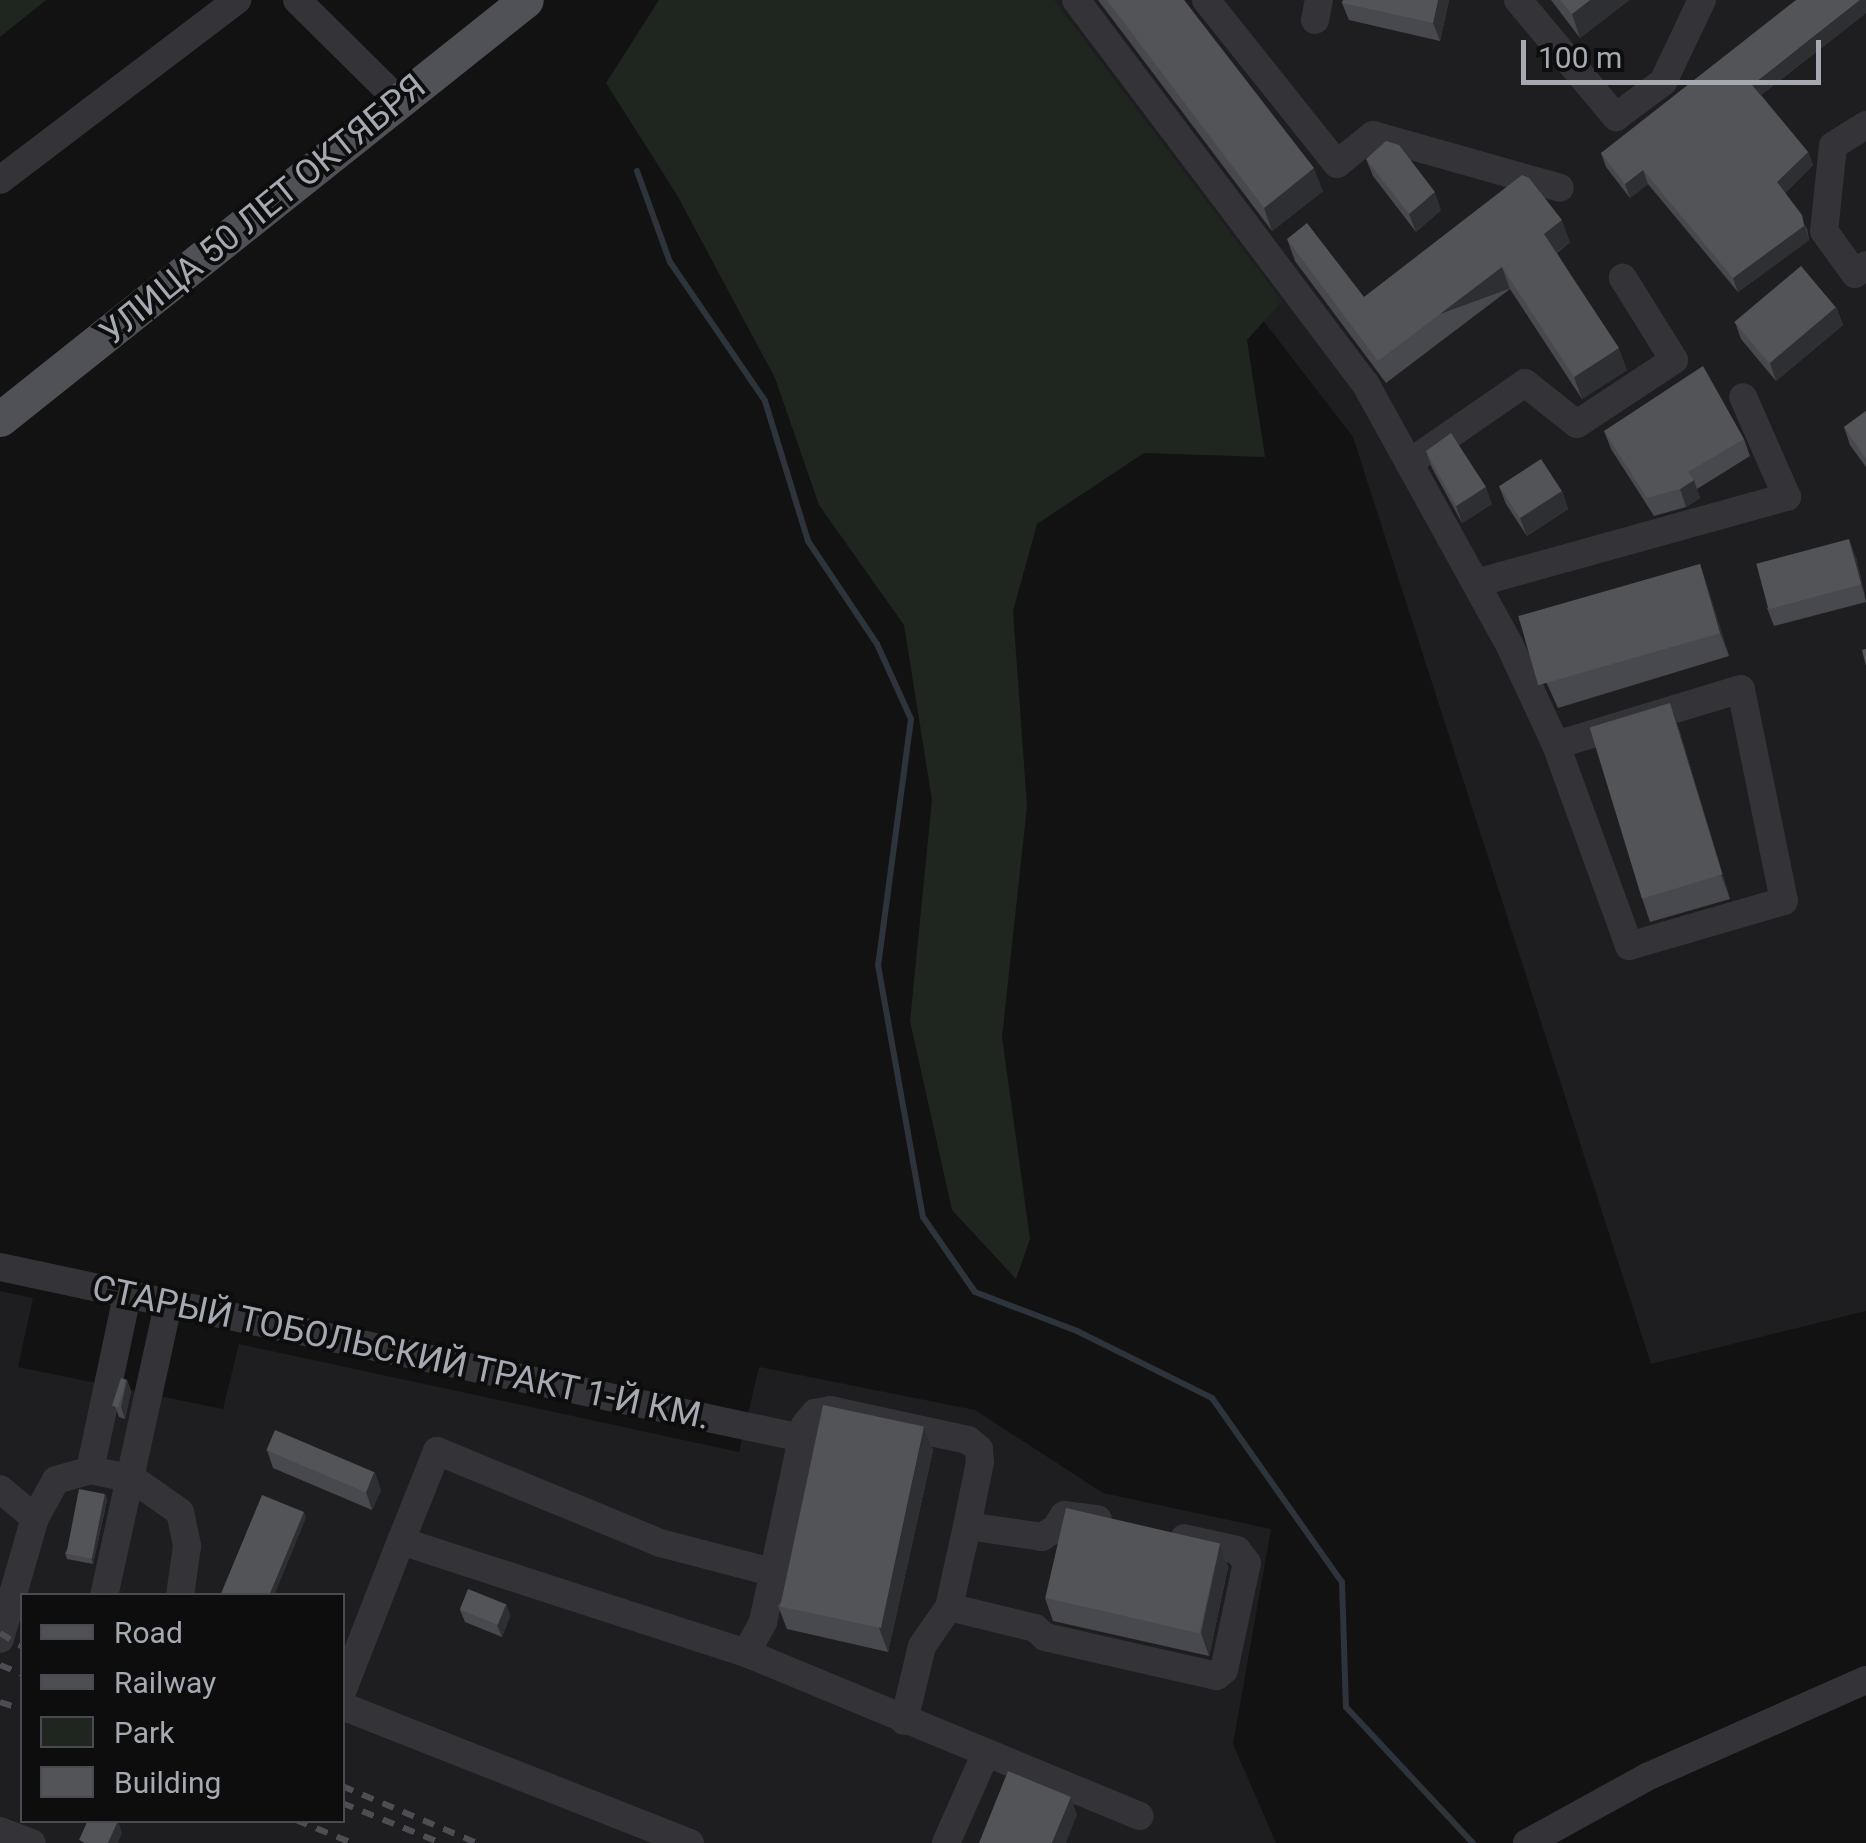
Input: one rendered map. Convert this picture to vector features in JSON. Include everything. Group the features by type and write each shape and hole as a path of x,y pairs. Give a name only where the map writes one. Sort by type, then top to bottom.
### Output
{"main road":[{"name":"УЛИЦА 50 ЛЕТ ОКТЯБРЯ","path":"0,419 526,0"}],"lane":[{"path":"0,180 236,0"},
{"path":"297,0 399,100"},
{"path":"1076,0 1364,383 1476,583 1556,745 1629,946 1784,901 1741,689 1556,745"},
{"path":"1206,0 1337,164 1373,135 1560,188"},
{"path":"1518,0 1616,116 1663,82 1702,0"},
{"path":"1866,124 1833,146 1824,231 1856,274 1866,265"},
{"path":"1409,463 1526,383 1578,424 1674,360 1624,278"},
{"path":"1476,583 1787,497 1744,397"},
{"name":"СТАРЫЙ ТОБОЛЬСКИЙ ТРАКТ 1-Й КМ.","path":"0,1267 802,1438"},
{"path":"90,1470 126,1296"},
{"path":"105,1593 133,1479 168,1305"},
{"path":"746,1653 763,1622 805,1424 816,1414 830,1410 968,1440 979,1449 980,1462 949,1607 922,1646 904,1720"},
{"path":"345,1684 437,1451 660,1543 775,1573"},
{"path":"8,1621 34,1518 56,1480 90,1470 133,1479 180,1512 187,1546 180,1593"},
{"path":"0,1490 34,1518"},
{"path":"967,1526 1042,1537 1056,1528 1064,1515 1076,1514 1130,1526"},
{"path":"949,1607 1036,1628 1045,1637 1217,1676 1224,1670 1247,1563 1237,1550 1166,1534"},
{"path":"401,1541 746,1653 1140,1816"},
{"path":"1527,1843 1648,1776 1866,1680"},
{"path":"345,1707 690,1843"},
{"path":"946,1843 985,1755"},
{"path":"0,1830 32,1843"}],"shaded area":[{"path":"1016,0 1866,0 1866,1311 1651,1364 1353,437"},
{"path":"0,1291 33,1298 18,1367 223,1409 239,1344 739,1452 759,1367 975,1410 1103,1493 1271,1529 1233,1744 1276,1843 0,1843"}],"green space":[{"path":"0,0 46,0 0,37"},
{"path":"659,0 1054,0 1282,301 1247,340 1265,457 1144,453 1037,524 1013,611 1027,806 1002,1037 1030,1239 1016,1279 952,1210 910,1021 932,800 904,625 819,505 775,378 677,195 606,83"}],"building":[{"path":"1107,0 1184,0 1314,168 1264,208"},
{"path":"1438,0 1433,23 1342,3"},
{"path":"1560,0 1590,0 1572,14"},
{"path":"1796,0 1860,0 1752,85 1808,152 1777,182 1802,215 1804,226 1733,278 1643,170 1625,184 1601,153"},
{"path":"1386,141 1399,145 1435,192 1409,214 1366,159"},
{"path":"1522,175 1529,178 1562,220 1544,234 1619,348 1574,377 1502,267 1378,361 1287,239 1307,223 1364,297"},
{"path":"1801,266 1836,307 1769,363 1734,322"},
{"path":"1703,366 1744,439 1688,472 1694,480 1680,489 1647,498 1604,431"},
{"path":"1866,411 1866,459 1844,427"},
{"path":"1451,433 1486,487 1456,506 1426,451"},
{"path":"1541,459 1562,491 1520,518 1499,486"},
{"path":"1849,539 1861,584 1768,609 1756,564"},
{"path":"1700,564 1720,633 1538,685 1518,616"},
{"path":"1670,703 1722,874 1642,899 1590,728"},
{"path":"121,1378 127,1380 118,1407 112,1406"},
{"path":"823,1405 924,1426 881,1628 780,1606"},
{"path":"275,1430 374,1472 366,1492 266,1450"},
{"path":"79,1489 105,1494 92,1559 66,1554"},
{"path":"262,1495 304,1512 270,1593 221,1593"},
{"path":"1066,1508 1220,1544 1199,1633 1045,1598"},
{"path":"468,1589 506,1604 498,1625 460,1609"},
{"path":"1008,1771 1071,1797 1052,1843 979,1843"},
{"path":"87,1823 117,1823 108,1843 79,1840"}],"waterway":[{"path":"637,171 670,262 765,401 808,541 877,644 911,719 878,965 923,1217 975,1292 1077,1331 1212,1398 1342,1582 1346,1707 1473,1843"}],"railway":[{"path":"0,1633 20,1646"},
{"path":"0,1665 20,1673"},
{"path":"0,1702 20,1708"},
{"path":"345,1787 477,1843"},
{"path":"345,1804 441,1843"},
{"path":"303,1823 352,1843"}]}
